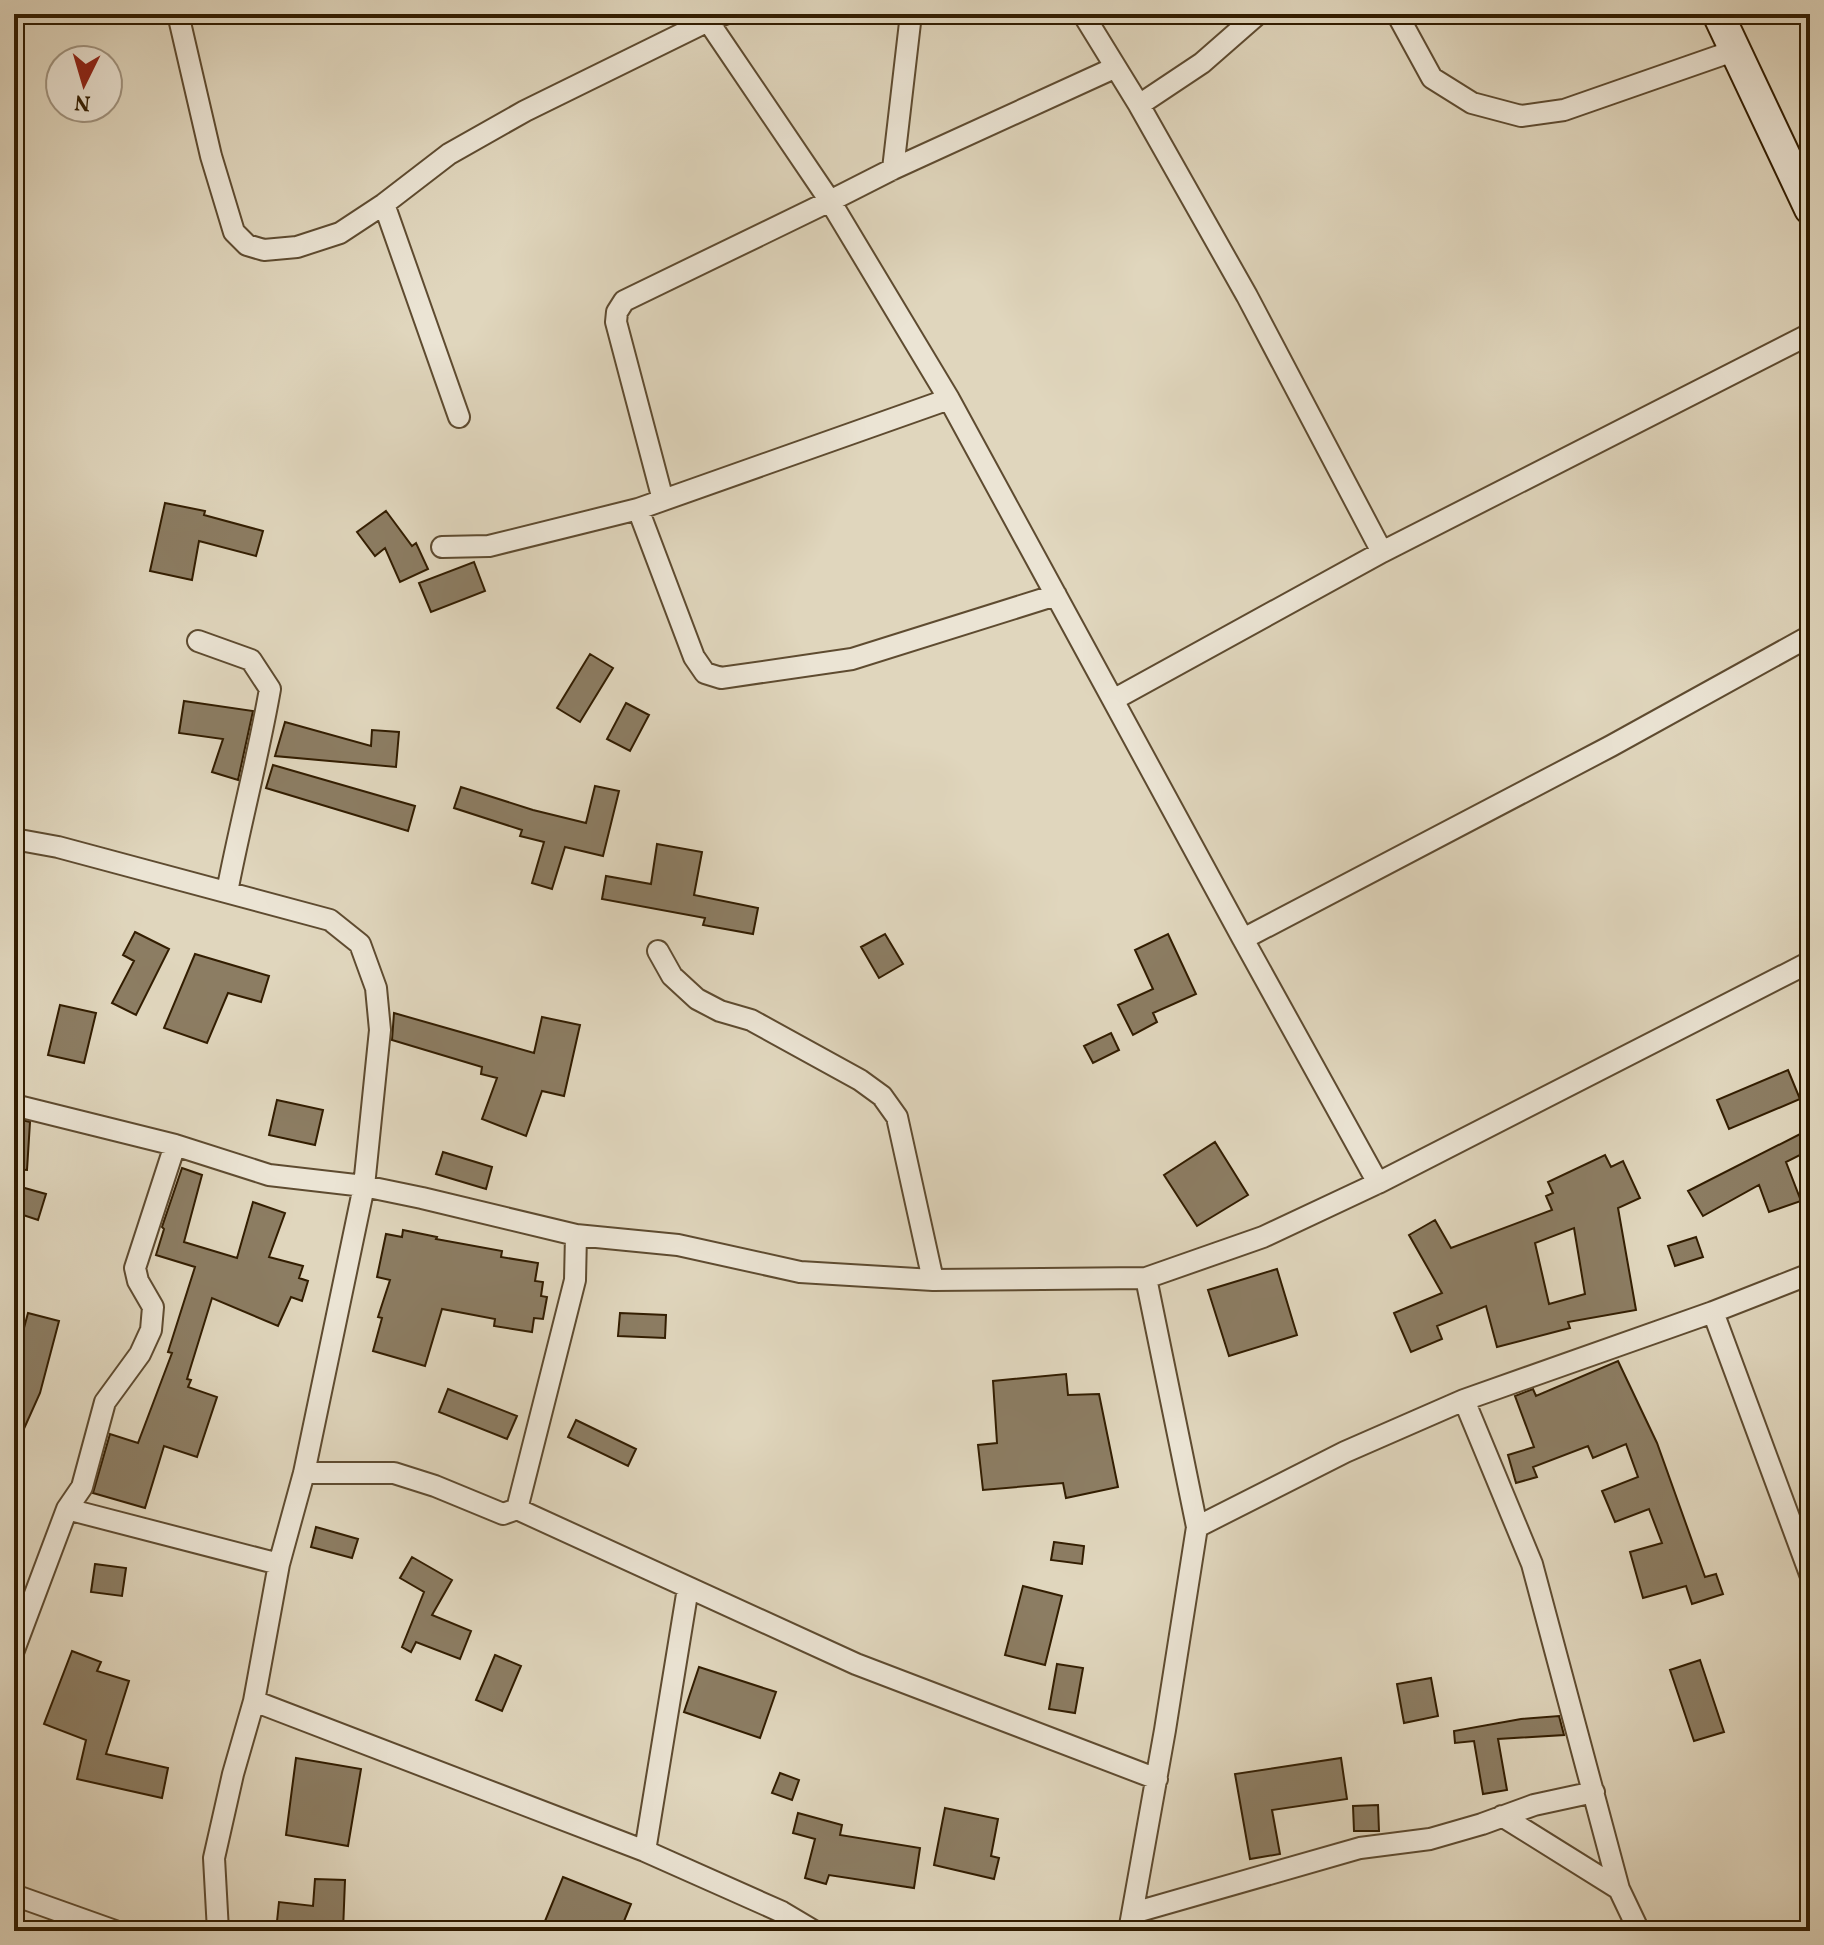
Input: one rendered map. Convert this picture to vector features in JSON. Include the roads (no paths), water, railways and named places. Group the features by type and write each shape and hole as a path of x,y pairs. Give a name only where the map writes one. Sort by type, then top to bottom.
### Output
{"street":[{"path":"178,14 211,156 234,232 247,245 264,250 297,247 340,233 449,154 525,111 712,16 830,201 949,399 1378,1183"},
{"path":"893,169 911,14"},
{"path":"1083,14 1139,105 1247,296 1382,552"},
{"path":"1139,105 1202,63 1258,14"},
{"path":"1397,14 1432,78 1472,103 1521,116 1564,110 1736,50"},
{"path":"1718,14 1810,209"},
{"path":"663,500 616,322 617,312 624,301 893,169 1114,68"},
{"path":"384,204 459,417"},
{"path":"1113,700 1382,552 1810,334"},
{"path":"442,547 489,546 638,509 949,399"},
{"path":"638,509 694,657 705,673 721,678 852,659 1056,595"},
{"path":"1243,939 1611,746 1810,636"},
{"path":"198,641 251,660 270,689 257,767 238,834 227,892"},
{"path":"14,839 58,847 330,920 360,944 376,988 380,1030 364,1186 304,1473 279,1564 254,1701 214,1858 218,1931"},
{"path":"658,951 672,976 697,999 720,1011 751,1020 882,1096 897,1117 933,1280"},
{"path":"14,1105 175,1145 269,1175 364,1186 576,1235 678,1245 800,1272 933,1280 1146,1278 1263,1237 1378,1183 1810,962"},
{"path":"14,1650 67,1509 82,1487 105,1402 140,1354 151,1330 153,1307 138,1281 135,1268 175,1145"},
{"path":"517,1509 575,1280 576,1235"},
{"path":"1197,1527 1345,1452 1464,1400 1713,1312 1810,1274"},
{"path":"1146,1278 1197,1527 1131,1922 1360,1848 1430,1839 1534,1805 1594,1792"},
{"path":"1713,1312 1810,1574"},
{"path":"1464,1400 1532,1564 1619,1889 1639,1931"},
{"path":"304,1473 394,1473 503,1514 517,1509 856,1664 1157,1779"},
{"path":"67,1509 279,1564"},
{"path":"645,1851 688,1588"},
{"path":"254,1701 645,1851 782,1912 814,1931"},
{"path":"1502,1816 1619,1889"},
{"path":"14,1895 115,1931"}]}
